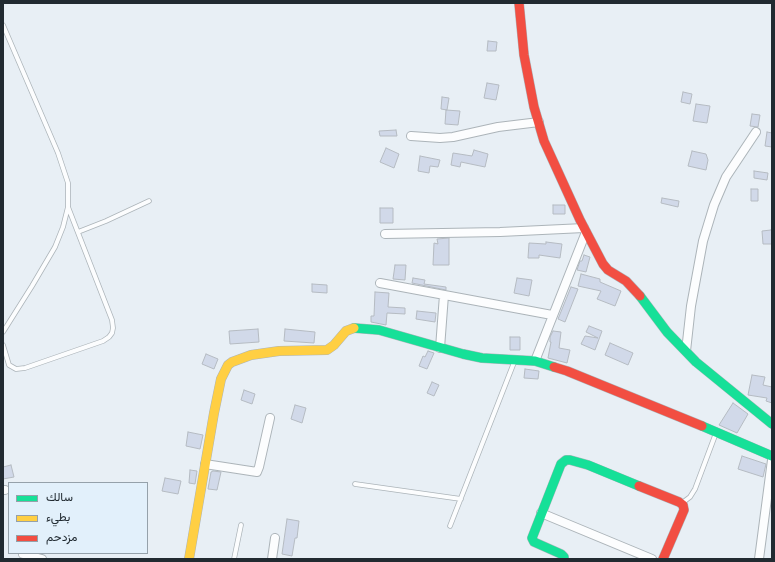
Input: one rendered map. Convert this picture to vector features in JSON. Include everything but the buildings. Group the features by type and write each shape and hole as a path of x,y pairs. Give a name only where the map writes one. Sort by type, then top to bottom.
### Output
{"street":[{"path":"519,3 524,55 534,108 544,140 585,230 603,264 608,270 626,281 637,292 667,332 686,351 733,393 772,424"},
{"path":"412,136 440,138 452,137 498,127 539,122"},
{"path":"686,351 688,326 703,240 714,205 726,177 756,132"},
{"path":"386,234 585,230"},
{"path":"534,361 585,230"},
{"path":"380,283 552,315"},
{"path":"440,348 444,295"},
{"path":"190,559 214,413 221,379 225,369 232,362 251,355 279,351 327,350 334,345 346,331 352,328 378,330 440,348 482,358 534,361 567,372 772,456"},
{"path":"205,464 257,472 270,418"},
{"path":"564,559 561,554 532,540 532,536 561,464 566,460 574,460 683,505 684,510 663,559"},
{"path":"759,559 772,460"},
{"path":"541,513 652,559"},
{"path":"272,559 275,538"},
{"path":"23,555 42,559"}],"lane":[{"path":"3,25 58,154 68,183 68,207 63,227 55,247 3,332"},
{"path":"78,232 106,222 149,201"},
{"path":"3,345 9,365 16,369 25,368 103,341 112,333 112,320 68,207"},
{"path":"450,526 516,360"},
{"path":"681,503 690,497 695,489 716,432"},
{"path":"355,484 461,499"},
{"path":"234,559 241,524"}],"traffic: fast":[{"path":"640,296 667,332 696,362 772,424"},
{"path":"354,328 379,330 482,358 535,361 554,367"},
{"path":"702,426 772,456"},
{"path":"564,559 561,554 534,542 532,538 561,464 566,460 570,460 588,465 639,486"}],"traffic: slow":[{"path":"189,559 214,413 221,379 228,365 251,355 279,351 327,350 334,345 346,331 354,328"}],"traffic: jam":[{"path":"519,3 524,55 534,107 544,141 580,220 603,264 608,270 626,281 640,296"},
{"path":"554,367 702,426"},
{"path":"639,486 683,505 684,510 663,559"}]}
